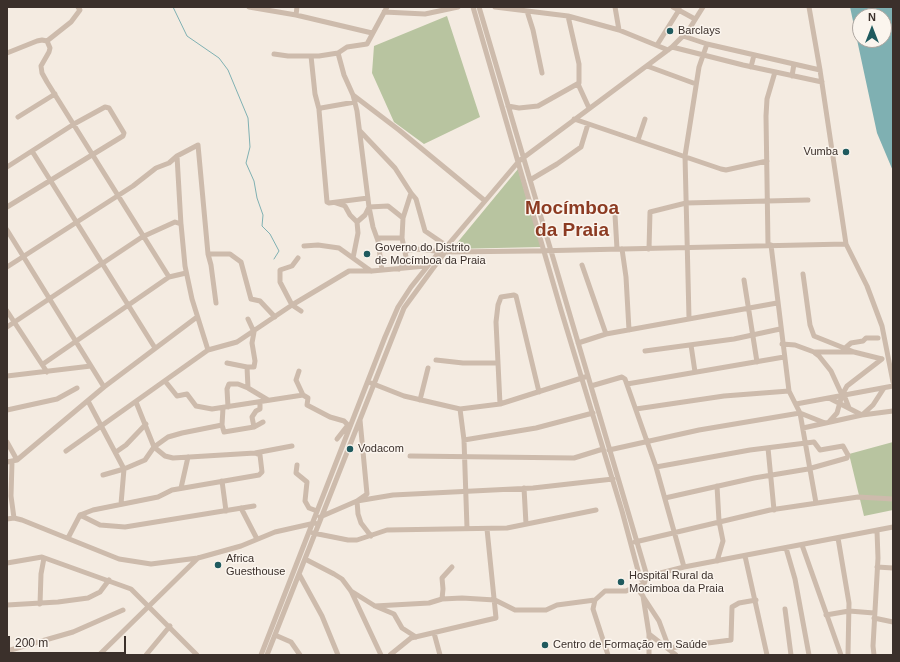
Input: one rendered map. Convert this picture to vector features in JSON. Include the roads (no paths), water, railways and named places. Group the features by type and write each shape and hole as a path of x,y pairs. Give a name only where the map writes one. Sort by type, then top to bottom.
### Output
{"street":[{"path":"7,53 37,41 47,41 72,22 80,10 78,7"},
{"path":"249,7 296,15 372,33"},
{"path":"296,7 296,15"},
{"path":"274,54 311,56 338,53 347,47 367,44 387,7"},
{"path":"384,12 425,14 458,7"},
{"path":"473,7 507,110"},
{"path":"479,7 521,159 544,251 582,378 634,542 640,578 644,583"},
{"path":"495,7 530,10 568,16 619,30 657,45 822,82"},
{"path":"615,7 619,30"},
{"path":"673,7 679,8 695,19"},
{"path":"261,655 275,631 299,574 315,523 317,511 404,308 442,252 484,200 521,159 670,48 683,36 703,7"},
{"path":"809,7 822,82 846,244 867,286 880,321 893,382"},
{"path":"657,45 679,8"},
{"path":"530,10 542,72"},
{"path":"568,16 579,64 580,80 578,84 589,108"},
{"path":"683,36 707,44 820,70"},
{"path":"47,41 50,48 42,62 42,71 142,236 169,277"},
{"path":"689,318 686,156 696,84 707,44"},
{"path":"338,53 344,75 353,95 360,131 368,198 382,270"},
{"path":"751,67 754,55"},
{"path":"311,56 315,94 319,109 327,202 329,203"},
{"path":"792,76 794,64"},
{"path":"647,66 696,84"},
{"path":"776,72 767,99 767,161 770,245 789,391 800,413 808,469 816,502"},
{"path":"507,110 538,106 572,85 578,84"},
{"path":"18,117 55,94"},
{"path":"353,95 399,130 484,200"},
{"path":"319,109 354,102"},
{"path":"7,167 74,124 107,107 124,133 123,136 7,207"},
{"path":"574,119 686,156 708,166 726,170 767,161"},
{"path":"638,140 645,119"},
{"path":"530,180 557,164 581,147 588,124"},
{"path":"360,131 395,168 416,200 425,231 447,246"},
{"path":"7,267 118,195 156,168 169,163 177,156 198,145 208,254 216,303"},
{"path":"32,151 155,348"},
{"path":"177,156 181,225 186,273 197,317 208,350"},
{"path":"521,159 530,180 552,250 567,309 591,386 613,479 647,576 643,587 639,592 659,621 669,648"},
{"path":"398,269 403,265 406,250 402,238 403,218 411,193"},
{"path":"329,203 368,198"},
{"path":"649,249 650,212 686,203 808,200"},
{"path":"329,203 339,203 345,206 350,215 357,222 358,233 353,258"},
{"path":"370,207 388,206 403,218"},
{"path":"357,222 365,215 370,207"},
{"path":"615,215 626,277 629,330"},
{"path":"7,327 142,236 175,222 178,222 181,225"},
{"path":"7,230 76,340 104,388"},
{"path":"377,238 402,238"},
{"path":"406,250 416,249 442,252 544,251 846,244"},
{"path":"304,246 335,246 372,271"},
{"path":"7,519 14,518 108,555 131,562 151,564 198,558 315,523 320,517 359,419 398,307 426,266 442,252"},
{"path":"208,254 230,254 241,262 251,299 260,301 275,317"},
{"path":"298,258 292,266 280,270 280,282 292,305 301,311"},
{"path":"582,265 606,334"},
{"path":"66,451 208,350 238,342 292,305 342,274 349,271 372,271 426,266"},
{"path":"43,364 169,277 186,273"},
{"path":"804,274 812,332 814,336 854,352 882,359 847,386 837,413 827,422"},
{"path":"744,280 754,334 757,362"},
{"path":"500,404 496,322 498,305 501,297 514,295 517,298 539,392"},
{"path":"578,343 606,334 777,303"},
{"path":"561,310 567,309"},
{"path":"7,311 43,364 46,372"},
{"path":"14,518 9,462 17,460 104,388 197,317"},
{"path":"227,363 254,367 255,361 252,343 254,332 248,318"},
{"path":"645,351 734,339 780,329"},
{"path":"841,352 851,344 863,341 866,338 878,338"},
{"path":"782,344 795,345 814,352 819,356 831,371 849,408"},
{"path":"691,345 695,372"},
{"path":"814,352 854,352"},
{"path":"627,384 784,357"},
{"path":"436,360 463,363 498,363"},
{"path":"7,376 91,366"},
{"path":"247,367 248,388"},
{"path":"420,400 428,368"},
{"path":"299,372 296,380 303,395 308,398 307,405 316,411 344,421 348,425 337,439"},
{"path":"371,383 404,396 460,409 500,404 588,376"},
{"path":"591,386 622,377 624,378 656,467 684,567"},
{"path":"165,381 177,396 187,394 196,406 212,409 303,395"},
{"path":"263,422 254,427 224,432 222,425 227,389 229,384 238,384 268,400"},
{"path":"796,404 893,386"},
{"path":"7,410 57,399 77,388"},
{"path":"862,414 873,405 884,388"},
{"path":"636,409 724,396 789,391"},
{"path":"828,397 862,414"},
{"path":"88,401 124,469 121,504"},
{"path":"136,402 154,447 165,456 188,457 255,453 292,446"},
{"path":"254,427 252,417 256,411 260,409 260,402"},
{"path":"460,409 464,440 467,528"},
{"path":"803,428 862,414 893,411"},
{"path":"464,440 536,428 593,413"},
{"path":"410,456 464,458 574,458 699,430 800,413 827,422"},
{"path":"320,517 357,501 367,494 359,419"},
{"path":"116,452 126,445 146,424"},
{"path":"103,475 124,469 145,460 154,447 168,437 222,425"},
{"path":"7,442 17,460"},
{"path":"656,467 768,448 815,442 820,450 842,446 848,455 847,458 808,469 770,475 665,498"},
{"path":"768,448 774,510"},
{"path":"68,538 80,515 93,510 158,497 166,492 181,488 260,474 260,455 255,453"},
{"path":"181,488 188,457"},
{"path":"297,465 296,473 307,482 305,501 309,508 317,511"},
{"path":"357,501 394,495 524,488 613,479"},
{"path":"222,481 226,511"},
{"path":"717,486 719,521 723,541 717,561"},
{"path":"524,488 526,524"},
{"path":"634,542 719,521 816,502 858,497 893,499"},
{"path":"357,501 358,514 361,523 371,536"},
{"path":"80,515 100,525 115,527 143,524 254,506"},
{"path":"241,508 257,540"},
{"path":"312,533 348,540 357,540 387,530 507,528 596,510"},
{"path":"640,578 684,567 893,527"},
{"path":"390,655 404,643 416,637 493,619 496,616 487,529"},
{"path":"874,655 877,530"},
{"path":"267,655 312,533"},
{"path":"838,538 847,588 849,611 848,655"},
{"path":"802,545 841,655"},
{"path":"786,548 795,579 809,655"},
{"path":"7,563 38,556 131,589 150,606 197,655"},
{"path":"745,556 767,655"},
{"path":"40,604 41,574 44,558"},
{"path":"99,655 198,558"},
{"path":"304,559 342,579 351,591 381,655"},
{"path":"442,599 442,578 452,567"},
{"path":"877,567 893,568"},
{"path":"299,574 322,616 338,655"},
{"path":"7,605 40,604 88,598 100,592 109,580"},
{"path":"375,606 429,603 442,599 462,598 495,600 515,610 546,610 557,605 595,600 605,591 626,591 644,583"},
{"path":"351,591 375,606 394,614 402,628 416,637"},
{"path":"643,596 649,634 649,655"},
{"path":"595,600 593,609 608,655"},
{"path":"669,648 730,640 732,607 739,603 756,600"},
{"path":"785,609 791,655"},
{"path":"7,651 73,632 123,610"},
{"path":"826,615 849,611 874,616 893,622"},
{"path":"146,655 170,626"},
{"path":"275,631 291,642 300,655"},
{"path":"434,633 440,655"},
{"path":"649,634 669,648 676,655"}],"water":[{"path":"850,7 893,7 893,171 877,133 859,48 892,48 892,8 852,8 852,16"}],"waterway":[{"path":"173,7 187,36 219,58 228,70 248,118 250,147 246,163 254,181 257,198 263,215 262,226 270,234 279,251 274,259"}],"place":[{"name":"Barclays","path":"670,31"},
{"name":"Vumba","path":"846,152"},
{"name":"Governo do Distrito de Mocímboa da Praia","path":"367,254"},
{"name":"Vodacom","path":"350,449"},
{"name":"Africa Guesthouse","path":"218,565"},
{"name":"Hospital Rural da Mocimboa da Praia","path":"621,582"},
{"name":"Centro de Formação em Saúde","path":"545,645"}],"district":[{"name":"Mocímboa da Praia","path":"572,220"}]}
